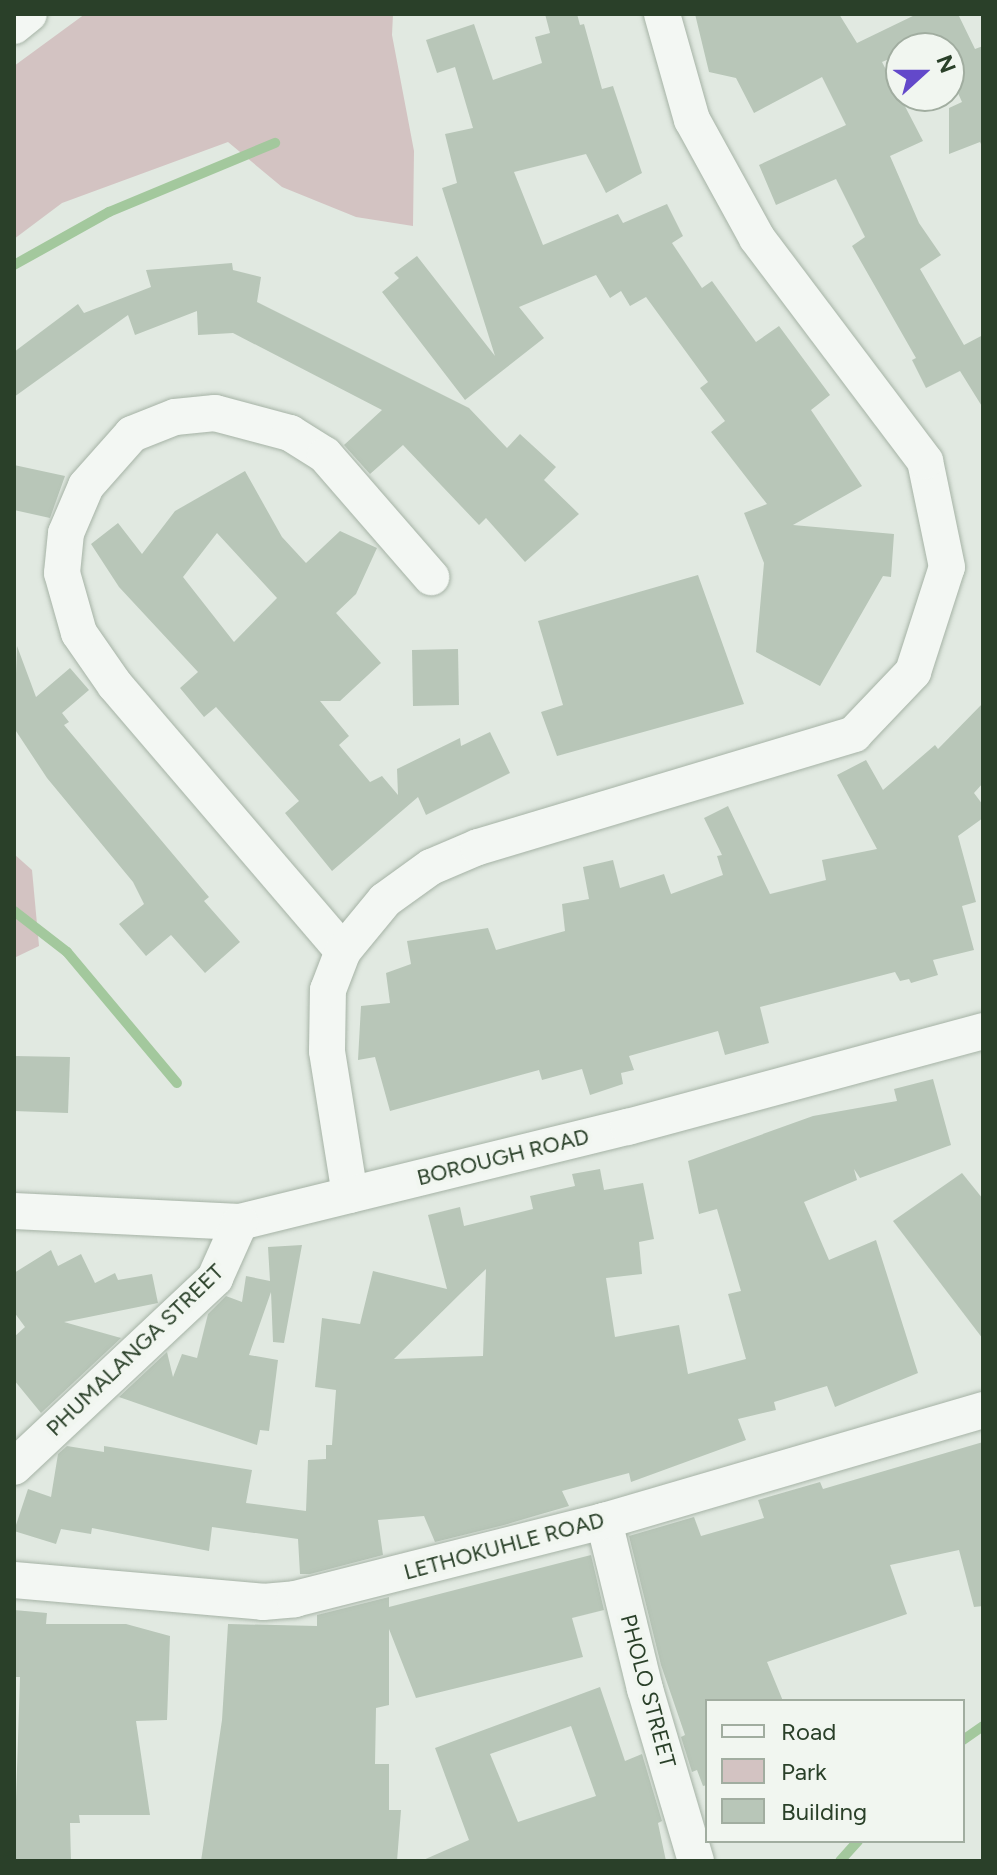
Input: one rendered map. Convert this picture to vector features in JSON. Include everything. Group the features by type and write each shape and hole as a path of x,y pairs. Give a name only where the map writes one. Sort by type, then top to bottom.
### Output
{"street":[{"path":"14,26 29,14"},
{"path":"350,1195 327,1051 328,990 343,951 385,900 431,867 478,847 854,734 913,672 947,567 925,461 757,238 692,120 662,14"},
{"path":"343,951 115,685 79,633 62,573 66,533 86,486 132,434 175,417 215,413 290,433 325,455 431,577"},
{"name":"BOROUGH ROAD","path":"14,1211 240,1222 983,1031"},
{"name":"PHUMALANGA STREET","path":"14,1467 215,1278 240,1222"},
{"name":"LETHOKUHLE ROAD","path":"14,1580 263,1602 295,1599 604,1521 983,1410"},
{"name":"PHOLO STREET","path":"604,1521 645,1689 696,1861"}],"green space":[{"path":"85,14 393,14 392,35 414,151 413,226 356,217 282,187 228,142 62,203 14,239 14,66"},
{"path":"14,854 32,870 39,946 14,958"}],"building":[{"path":"545,14 577,14 580,25 584,24 602,89 613,86 642,173 606,193 586,154 514,172 543,245 618,214 623,223 667,204 683,236 672,243 702,288 712,281 756,342 779,326 830,395 811,410 862,486 793,525 894,534 891,577 883,576 820,686 756,652 764,563 744,513 767,504 711,432 725,421 700,388 708,382 646,297 630,306 621,291 610,298 596,275 519,307 544,338 465,400 382,292 399,278 394,273 417,256 495,356 442,188 457,183 445,134 473,128 455,67 437,73 426,40 474,24 493,80 542,63 535,37 550,33"},
{"path":"695,14 839,14 857,43 917,14 958,14 975,49 983,46 983,148 980,142 949,154 949,112 965,112 965,32 885,32 885,61 882,62 885,68 885,112 908,112 923,141 890,156 919,223 941,255 920,269 964,345 983,335 983,408 960,371 926,388 912,360 916,358 852,246 865,237 836,179 776,205 759,165 846,125 822,77 754,113 736,78 709,72"},
{"path":"232,263 233,270 261,277 257,302 469,408 507,448 520,434 556,467 544,480 579,514 525,562 486,518 479,525 403,445 370,474 344,445 382,410 233,333 198,335 197,311 135,335 128,315 14,397 14,352 78,304 84,313 151,287 146,270"},
{"path":"14,465 65,476 50,518 14,510"},
{"path":"245,471 282,537 306,563 340,531 377,548 356,594 336,613 381,663 340,701 320,701 349,736 339,745 370,782 382,776 398,795 397,769 460,738 461,746 490,732 510,773 426,815 418,797 332,871 285,813 299,801 216,707 204,717 180,688 198,672 119,587 91,544 118,523 142,554 175,511","holes":["217,533 277,598 234,642 183,577"]},
{"path":"698,575 744,704 557,756 541,712 563,705 538,621"},
{"path":"17,646 36,697 70,668 89,690 62,713 69,722 64,725 209,897 204,901 240,942 205,973 171,935 146,956 119,924 144,904 133,882 47,778 14,728"},
{"path":"458,649 459,705 413,706 412,650"},
{"path":"983,703 983,783 974,793 983,805 983,818 958,836 976,902 962,906 974,950 933,960 938,975 911,983 909,979 900,981 895,972 760,1007 769,1043 725,1055 718,1031 629,1056 634,1070 621,1073 623,1084 590,1095 582,1069 542,1080 539,1070 390,1111 375,1057 358,1060 361,1006 390,1003 386,973 411,964 407,941 488,928 496,950 565,931 562,904 589,899 583,867 613,860 620,888 664,874 671,894 723,875 717,856 722,855 704,818 728,806 770,894 826,880 822,860 877,849 837,775 866,760 883,790 935,745 938,749"},
{"path":"14,1056 70,1057 68,1113 14,1111"},
{"path":"933,1079 951,1145 860,1178 854,1169 857,1180 804,1202 829,1260 876,1240 918,1373 835,1407 827,1386 774,1402 776,1410 738,1419 746,1440 631,1482 629,1473 562,1491 569,1506 504,1525 435,1542 424,1516 378,1520 383,1555 310,1574 300,1574 298,1539 212,1527 209,1551 92,1528 91,1534 61,1529 56,1544 14,1531 28,1489 51,1497 58,1454 67,1446 104,1452 104,1446 252,1470 246,1503 306,1511 308,1460 326,1459 326,1445 332,1445 336,1390 315,1387 322,1318 360,1324 373,1271 447,1289 428,1215 460,1207 464,1226 533,1209 530,1196 575,1186 572,1174 600,1169 604,1190 643,1183 654,1239 639,1242 642,1274 606,1278 615,1337 679,1325 688,1374 746,1359 728,1294 741,1291 717,1209 699,1214 688,1161 813,1116 897,1101 894,1089","holes":["486,1269 483,1356 394,1359"]},
{"path":"962,1173 983,1199 983,1339 893,1221"},
{"path":"302,1245 284,1343 273,1342 271,1292 249,1355 278,1360 269,1431 260,1430 257,1445 119,1397 167,1352 173,1377 182,1354 197,1358 208,1314 226,1296 242,1302 246,1276 270,1281 268,1247"},
{"path":"51,1250 58,1266 81,1254 95,1283 115,1273 118,1280 152,1274 158,1303 64,1322 121,1338 41,1413 14,1380 14,1337 25,1327 14,1312 14,1273"},
{"path":"983,1442 983,1606 974,1607 959,1550 890,1565 907,1614 767,1662 782,1699 705,1699 703,1786 697,1770 692,1772 681,1737 685,1735 661,1665 629,1536 694,1517 701,1536 764,1518 758,1500 820,1482 823,1489"},
{"path":"591,1555 604,1610 572,1618 583,1657 416,1698 389,1629 389,1705 376,1708 375,1764 389,1764 389,1810 401,1810 397,1861 201,1861 222,1720 228,1624 317,1626 317,1615 389,1597 389,1607"},
{"path":"14,1610 47,1613 46,1624 126,1624 170,1636 167,1720 136,1721 150,1815 79,1815 80,1823 70,1823 71,1861 14,1861 20,1677 14,1677"},
{"path":"600,1687 625,1761 642,1754 662,1821 658,1823 666,1861 421,1861 469,1840 435,1748","holes":["571,1726 596,1796 518,1822 490,1754"]}],"waterway":[{"path":"14,265 109,212 275,143"},
{"path":"14,911 67,952 177,1083"},
{"path":"965,1739 983,1726"},
{"path":"840,1861 856,1843"}]}
